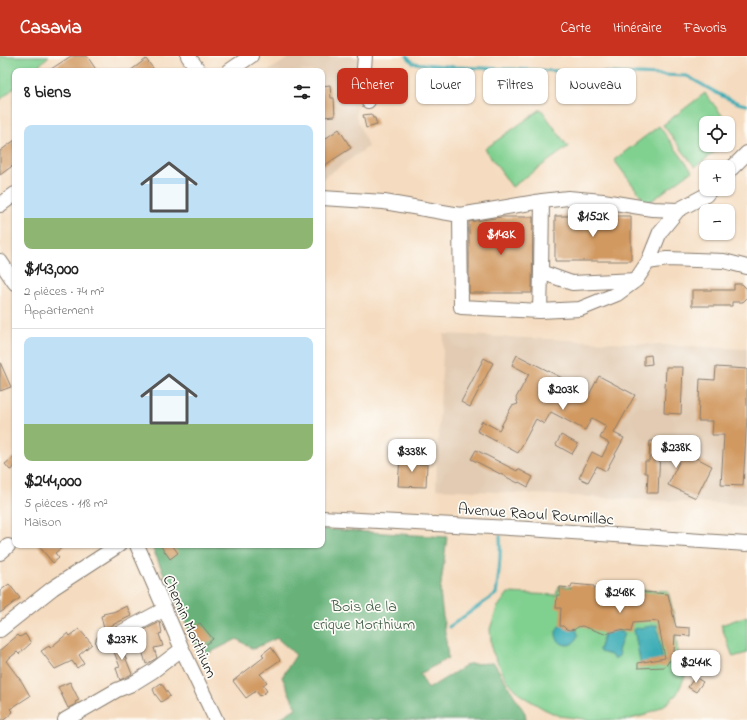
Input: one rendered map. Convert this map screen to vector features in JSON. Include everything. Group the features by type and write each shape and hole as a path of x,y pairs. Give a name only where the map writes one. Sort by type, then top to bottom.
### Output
{"street":[{"path":"188,56 197,68"},
{"path":"233,68 251,56"},
{"path":"364,56 364,68"},
{"path":"735,165 747,153"},
{"path":"0,205 12,196"},
{"path":"460,215 461,307 540,311 580,309 617,294 636,280 648,262 660,232 678,210 704,196"},
{"path":"325,198 384,202 460,215 568,198 603,201 652,209 678,210"},
{"path":"540,311 542,272 542,201"},
{"path":"648,262 667,259 724,262 747,267"},
{"path":"0,261 8,278"},
{"path":"542,272 572,283 636,280"},
{"name":"Avenue Raoul Roumillac","path":"325,518 529,529 747,544"},
{"path":"0,630 53,588 114,548"},
{"name":"Chemin Morthium","path":"138,548 182,649 216,720"},
{"path":"103,642 165,609"},
{"path":"65,720 117,690 153,672 182,649"}],"shaded area":[{"path":"292,56 353,56 352,57 361,58 360,68 337,68 337,104 357,104 356,116 368,147 325,177 325,68 273,68"},
{"path":"444,334 747,349 747,505 436,489"}],"green space":[{"path":"0,56 49,56 36,68 12,68 12,90 0,100"},
{"path":"705,93 723,116 699,116 699,152 715,152 704,160 699,160 699,164 695,167 663,125"},
{"path":"541,109 568,147 512,187 485,149"},
{"path":"659,126 692,171 647,204 614,160"},
{"name":"Bois de la crique Morthium","path":"325,529 447,537 440,592 448,658 420,674 428,689 468,664 494,663 525,713 526,720 277,720 296,708 282,677 296,655 277,638 253,649 237,639 201,657 152,548 325,548"},
{"path":"559,586 668,591 675,620 678,660 689,667 677,694 666,704 646,715 626,720 592,720 559,716 522,696 506,679 492,651 490,629 497,608 508,593 556,595"},
{"path":"747,616 747,653 733,657 721,625"}],"water":[{"path":"562,624 575,628 577,631 578,637 572,644 563,644 557,638 556,633"},
{"path":"657,625 663,662 641,666 634,629"},
{"path":"606,628 624,633 618,651 620,653 616,658 600,652 599,650"}],"building":[{"path":"71,56 87,56 95,68 53,68"},
{"path":"146,59 153,68 134,68"},
{"path":"330,85 331,98 334,98 335,116 325,117 325,86"},
{"path":"371,114 373,118 375,118 377,125 366,128 363,115"},
{"path":"339,129 351,148 325,165 325,139"},
{"path":"12,142 12,166 0,175 0,151"},
{"path":"555,216 631,216 631,261 555,261"},
{"path":"502,217 533,217 532,293 469,293 469,222"},
{"path":"734,284 742,284 747,289 747,298 743,302 732,302 732,306 692,306 692,290 734,290"},
{"path":"517,355 568,381 567,384 589,395 599,376 635,395 614,433 624,438 606,471 597,466 588,482 579,478 592,452 602,457 609,443 600,438 606,426 592,418 585,430 551,412 544,424 536,419 518,453 477,431 482,421 499,430 512,406 518,404 516,398 529,374 512,365"},
{"path":"651,355 652,364 644,365 644,356"},
{"path":"484,358 493,363 470,407 461,402"},
{"path":"0,362 11,387 0,391"},
{"path":"666,367 683,367 681,414 664,413"},
{"path":"716,367 747,369 747,416 743,486 721,485 724,435 712,435 713,421 698,421 700,379 715,380"},
{"path":"561,435 578,444 572,454 556,445"},
{"path":"650,441 664,441 712,466 696,498 668,485 679,462 660,452 658,493 647,493 648,473 645,473 645,461 649,461"},
{"path":"476,450 517,471 518,469 533,477 528,487 471,459"},
{"path":"400,457 415,458 415,464 427,464 426,487 398,486"},
{"path":"12,458 12,469 10,470 5,464"},
{"path":"40,548 61,548 55,553 59,558 53,563"},
{"path":"162,548 174,548 178,553 170,559"},
{"path":"9,584 20,598 0,613 0,591"},
{"path":"572,584 594,586 594,588 668,594 676,627 690,628 690,636 675,635 674,652 676,660 669,661 665,667 638,668 638,663 665,658 658,621 633,623 631,632 620,630 605,634 582,626 570,630 566,629 563,626 560,626 561,608 556,608 557,595 560,595 560,587 571,588"},
{"path":"127,606 131,616 104,629 101,616 104,615 103,614 113,612"},
{"path":"160,622 162,633 159,634 163,646 154,648 157,658 146,664 138,633"},
{"path":"200,623 213,639 203,647 190,631"},
{"path":"79,629 92,644 79,655 84,663 77,668 72,661 55,669 41,651 49,646 50,648 68,633 70,636"},
{"path":"25,634 31,643 19,654 17,652 6,661 22,682 30,696 10,709 13,712 4,720 0,720 0,650 18,635 20,637"},
{"path":"119,643 123,643 127,653 124,654 132,674 120,680 116,668 120,667 112,647"},
{"path":"271,647 280,660 260,674 267,682 263,685 267,691 260,696 256,691 246,698 233,681 264,657 262,654"},
{"path":"695,677 703,682 696,692 688,687"},
{"path":"70,682 79,700 75,702 76,704 68,708 58,687"},
{"path":"161,683 170,696 161,702 153,689"}],"waterway":[{"path":"407,56 413,63 456,67 687,76 726,98 747,105"},
{"path":"449,627 496,594 500,565 500,536"}]}
